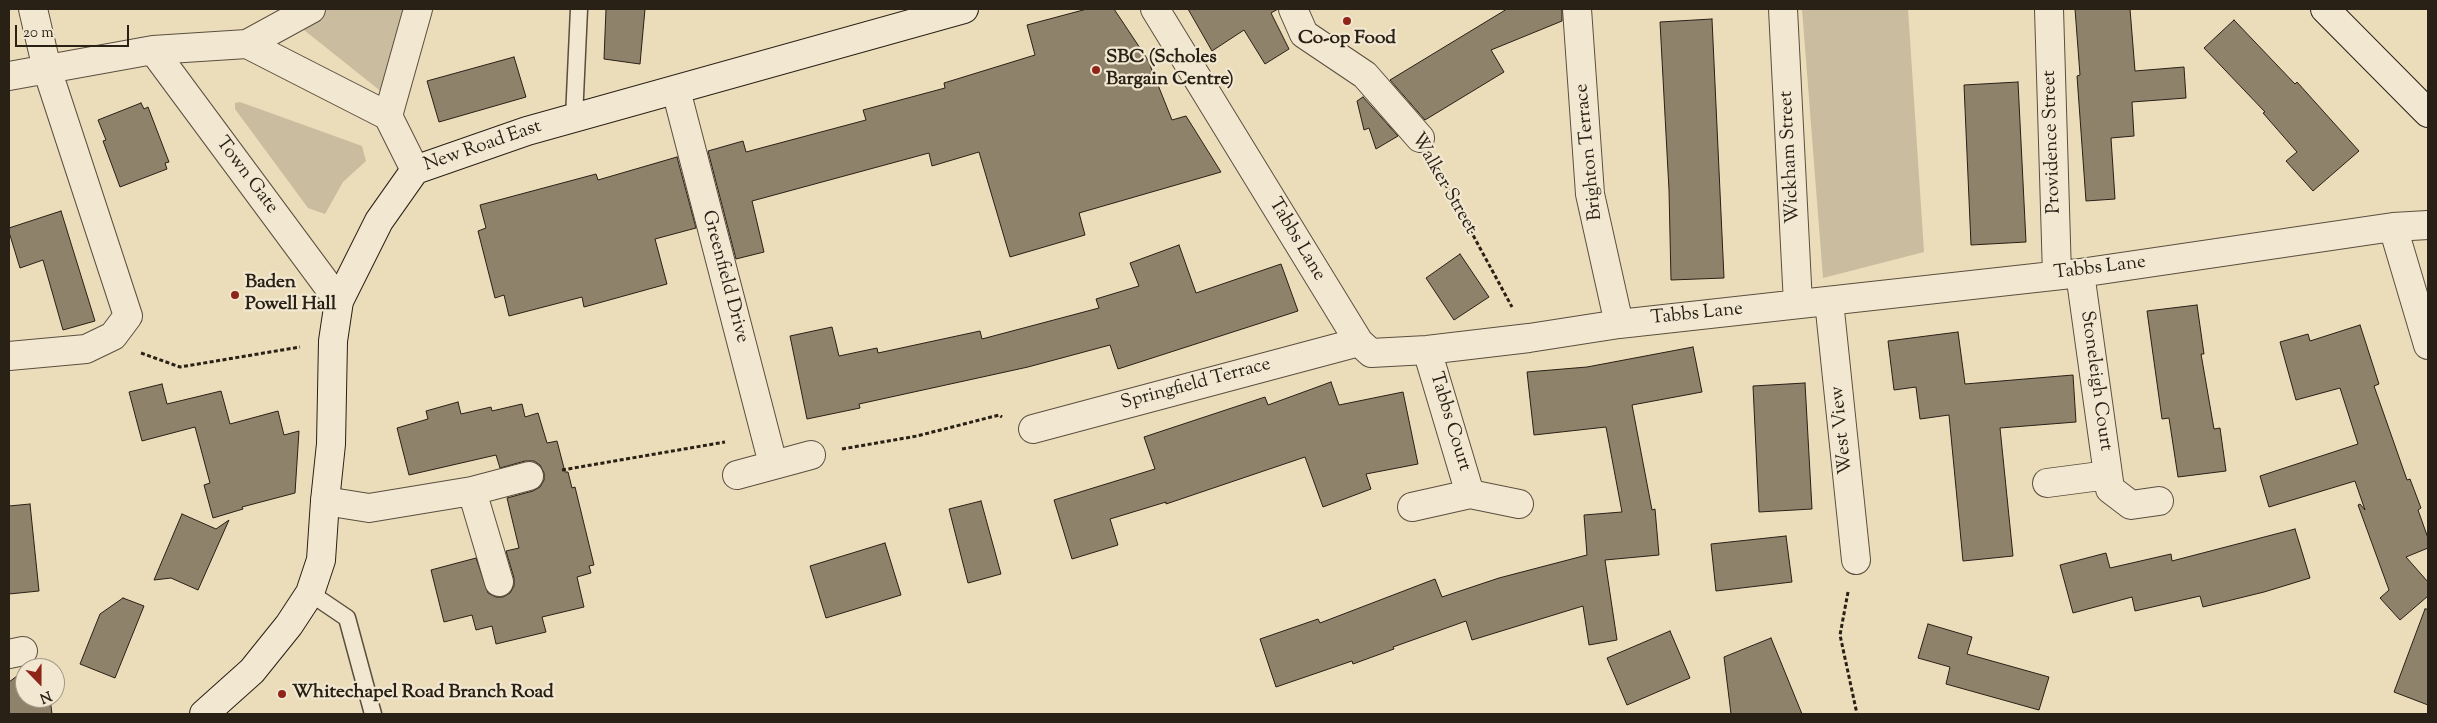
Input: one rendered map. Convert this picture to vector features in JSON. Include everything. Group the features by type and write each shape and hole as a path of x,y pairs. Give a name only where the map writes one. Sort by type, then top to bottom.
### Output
{"street":[{"path":"9,356 86,349 120,326 47,69 34,9"},
{"path":"9,76 153,50 247,44 311,9"},
{"path":"388,116 418,9"},
{"name":"New Road East","path":"204,714 252,671 289,625 310,593 321,560 324,501 331,444 333,341 339,301 379,221 415,170 527,131 964,9"},
{"name":"Tabbs Lane","path":"1154,9 1359,342 1371,353 1427,350 1529,338 1619,324 2068,274 2393,228 2428,225"},
{"name":"Walker Street","path":"1293,9 1304,34 1365,75 1420,138"},
{"name":"Brighton Terrace","path":"1577,9 1590,194 1619,324"},
{"name":"Wickham Street","path":"1783,9 1798,304"},
{"name":"Providence Street","path":"2048,9 2068,274"},
{"path":"2325,9 2428,113"},
{"path":"247,44 388,116 415,170"},
{"name":"Town Gate","path":"153,50 339,301"},
{"name":"Greenfield Drive","path":"676,90 773,464"},
{"path":"2393,228 2428,345"},
{"name":"Stoneleigh Court","path":"2068,274 2109,482"},
{"name":"West View","path":"1829,301 1856,560"},
{"name":"Springfield Terrace","path":"1033,429 1359,342"},
{"name":"Tabbs Court","path":"1427,350 1470,494"},
{"path":"737,475 811,455"},
{"path":"324,501 369,508 472,491 529,476"},
{"path":"2047,483 2109,482 2131,504 2159,501"},
{"path":"472,491 499,582"},
{"path":"1412,507 1470,494 1519,504"}],"lane":[{"path":"574,118 579,9"},
{"path":"310,593 347,618 373,714"}],"path":[{"name":"Walker Street","path":"1420,138 1529,338"},
{"path":"120,326 136,351 180,367 333,341"},
{"path":"811,455 917,436 998,416 1033,429"},
{"path":"529,476 765,434"},
{"path":"1856,560 1843,611 1840,635 1857,714"}],"shaded area":[{"path":"330,9 405,9 383,93 299,26 301,20"},
{"path":"1802,9 1908,9 1924,252 1823,278"},
{"path":"240,102 362,146 366,161 343,182 325,214 308,208 235,109 235,103"}],"building":[{"path":"606,9 645,9 640,64 604,59"},
{"path":"1087,9 1114,9 1148,60 1172,120 1186,116 1221,172 1079,213 1085,235 1010,257 979,152 932,166 929,153 752,201 764,252 736,259 708,151 743,141 746,152 866,120 863,110 945,88 944,83 1035,55 1027,25"},
{"path":"1188,9 1278,9 1271,13 1289,49 1265,64 1244,30 1212,51"},
{"path":"1507,9 1562,9 1562,21 1491,50 1504,72 1425,120 1390,80"},
{"path":"2075,9 2130,9 2135,71 2184,67 2186,98 2132,102 2134,136 2111,138 2115,199 2086,201 2077,76 2080,75"},
{"path":"1712,19 1724,278 1671,280 1669,190 1660,22"},
{"path":"2234,20 2295,84 2297,82 2359,151 2313,191 2286,161 2297,152 2263,113 2265,112 2204,48"},
{"path":"514,57 526,97 439,122 427,81"},
{"path":"2018,82 2026,242 1971,245 1964,85"},
{"path":"1363,97 1398,136 1376,149 1369,128 1364,130 1357,101"},
{"path":"141,103 144,109 148,107 169,162 165,163 167,169 120,187 103,141 106,140 98,120"},
{"path":"677,157 696,228 655,239 667,284 584,307 582,297 509,316 504,295 495,298 478,231 486,228 480,205 596,174 598,180"},
{"path":"61,211 95,321 63,330 43,260 20,268 9,232 9,228"},
{"path":"1179,245 1196,293 1281,264 1298,311 1118,369 1110,345 1028,367 859,404 860,408 807,419 790,336 832,327 839,356 877,348 878,353 980,331 982,339 1099,308 1096,299 1139,286 1130,263"},
{"path":"1460,254 1489,297 1454,320 1426,278"},
{"path":"2197,305 2204,354 2201,354 2214,429 2220,428 2226,471 2178,477 2169,418 2162,419 2147,311"},
{"path":"2360,325 2379,384 2374,386 2407,480 2410,479 2421,508 2418,510 2428,538 2428,548 2406,557 2428,582 2428,596 2400,620 2380,598 2389,590 2358,505 2360,504 2365,510 2355,481 2269,507 2260,476 2358,444 2340,388 2296,400 2280,342 2308,334 2310,341"},
{"path":"1958,332 1965,384 2073,375 2076,422 2000,428 2013,556 1963,561 1949,415 1920,419 1916,387 1894,390 1888,341"},
{"path":"1693,347 1702,392 1632,405 1652,510 1655,509 1659,555 1605,560 1617,640 1589,645 1583,606 1472,640 1466,621 1393,647 1394,649 1353,664 1352,661 1276,687 1260,639 1318,619 1320,623 1435,579 1442,597 1499,578 1587,555 1584,515 1622,512 1606,427 1534,435 1527,372 1587,367"},
{"path":"1331,382 1339,405 1403,392 1418,464 1366,474 1371,489 1323,507 1305,457 1166,504 1166,502 1110,519 1118,545 1072,559 1054,500 1155,469 1144,437 1265,397 1268,405"},
{"path":"1805,383 1812,509 1759,512 1753,386"},
{"path":"162,384 167,404 221,391 230,424 278,411 284,435 299,431 295,493 242,507 243,509 213,518 204,485 210,483 195,427 142,441 129,392"},
{"path":"458,402 461,414 491,407 492,411 522,404 525,417 538,413 547,443 557,441 565,472 568,472 572,488 575,487 594,565 589,566 591,573 577,577 584,607 542,617 546,632 496,644 492,626 476,630 472,615 444,622 431,570 476,558 488,593 496,597 503,597 510,593 514,586 514,578 506,551 519,548 507,498 533,491 540,487 544,480 544,473 540,465 534,461 525,461 500,468 496,455 409,475 397,428 428,419 426,411"},
{"path":"981,501 1001,574 968,583 949,509"},
{"path":"30,504 39,591 9,594 9,506"},
{"path":"182,514 216,529 229,520 198,590 171,578 154,580"},
{"path":"2295,529 2310,578 2203,607 2200,596 2135,611 2132,597 2073,613 2060,565 2106,553 2110,568 2171,554 2172,561"},
{"path":"1786,536 1792,582 1716,591 1711,544"},
{"path":"885,543 901,595 826,618 810,566"},
{"path":"123,598 144,606 115,678 80,664 100,614"},
{"path":"2425,609 2428,609 2428,705 2394,692"},
{"path":"1928,624 1972,637 1967,654 2049,677 2039,710 1946,684 1950,667 1918,658"},
{"path":"1670,631 1690,678 1627,705 1607,658"},
{"path":"1771,638 1802,714 1731,714 1724,657"},
{"path":"15,678 15,708 51,708 52,714 9,714 9,682"}],"place":[{"name":"Co-op Food","path":"1347,21"},
{"name":"SBC (Scholes Bargain Centre)","path":"1096,70"},
{"name":"Baden Powell Hall","path":"235,295"},
{"name":"Whitechapel Road Branch Road","path":"282,694"}]}
